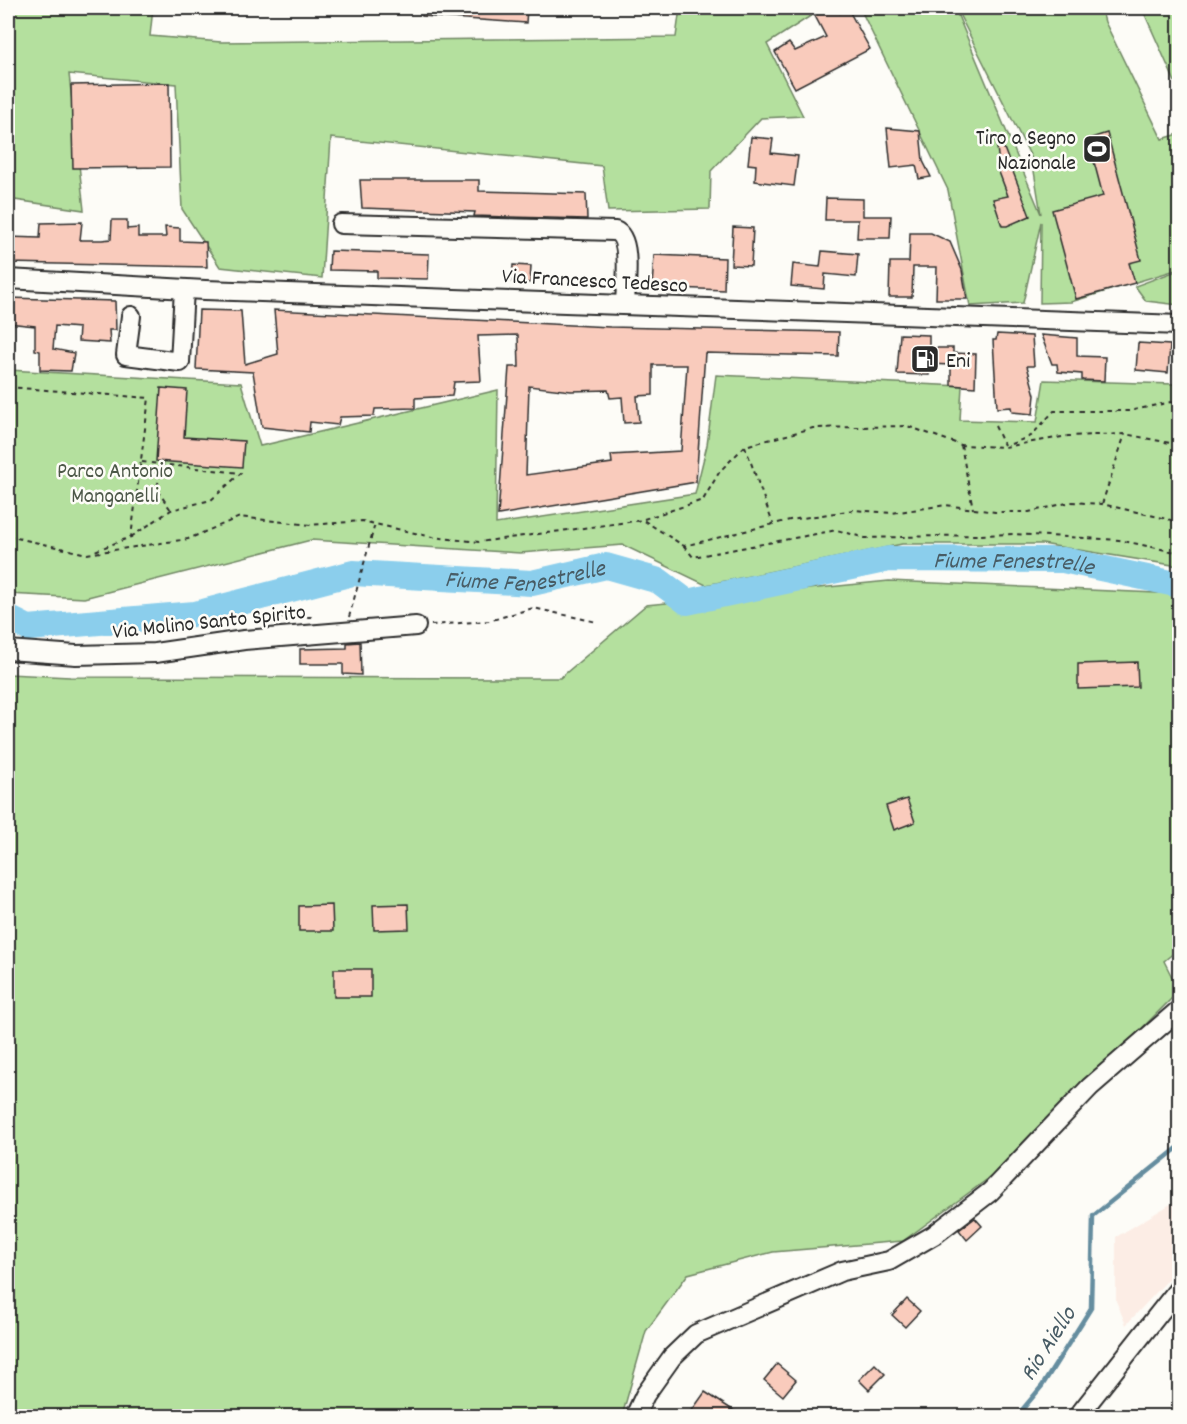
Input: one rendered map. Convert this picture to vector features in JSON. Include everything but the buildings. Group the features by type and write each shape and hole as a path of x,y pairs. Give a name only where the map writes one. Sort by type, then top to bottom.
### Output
{"street":[{"path":"341,224 615,231 620,233 626,243 625,305"},
{"name":"Via Francesco Tedesco","path":"8,279 184,288 1179,325"},
{"path":"131,316 126,355 180,362 185,304 184,288"},
{"name":"Via Molino Santo Spirito","path":"8,650 76,655 155,653 244,640 416,626"},
{"path":"634,1416 645,1395 672,1357 696,1334 842,1271 889,1261 943,1228 990,1192 1090,1087 1179,1010"},
{"path":"1078,1416 1179,1287"}],"path":[{"path":"8,387 149,398 131,537"},
{"path":"1004,447 1031,436 1054,411 1129,411 1170,402 1179,406"},
{"path":"8,536 87,554 188,539 240,518 310,525 362,521 432,537 479,542 643,520 703,500 720,471 745,446 813,428 907,426 961,445 1004,447 1068,435 1125,434 1179,445"},
{"path":"994,426 1004,447"},
{"path":"1102,504 1125,434"},
{"path":"961,445 973,509"},
{"path":"745,446 774,524"},
{"path":"87,554 131,537 171,510 211,500 241,473 141,462"},
{"path":"161,464 157,490 171,510"},
{"path":"684,546 774,524 854,510 892,513 946,505 994,512 1029,512 1071,502 1116,505 1179,522"},
{"path":"643,520 684,546 693,557 837,531 865,537 1014,534 1119,540 1179,553"},
{"path":"349,617 375,524"},
{"path":"416,626 489,621 533,608 597,622"}],"shaded area":[{"path":"1179,1199 1179,1268 1126,1325 1116,1301 1116,1237"}],"green space":[{"path":"8,8 153,8 150,36 221,42 676,37 680,8 823,8 767,44 803,116 761,118 711,171 710,209 608,211 602,166 331,138 322,278 220,267 182,209 176,84 69,74 84,210 8,199"},
{"name":"Tiro a Segno Nazionale","path":"860,8 1101,8 1105,22 1162,139 1179,134 1179,269 1071,302 1040,303 1041,222 1023,303 970,306 948,190","holes":["957,10 1032,159 1041,214"]},
{"path":"1142,8 1179,8 1179,91"},
{"path":"1179,270 1179,305 1146,301 1135,286"},
{"name":"Parco Antonio Manganelli","path":"8,370 241,383 260,446 498,390 496,524 695,494 707,445 716,375 962,386 960,420 1037,422 1044,380 1174,384 1180,387 1179,566 1042,544 902,544 706,585 623,545 520,553 311,540 84,598 8,594"},
{"path":"889,581 1179,594 1180,948 1164,961 1179,991 1004,1167 903,1241 773,1252 688,1274 646,1331 622,1416 8,1416 8,674 70,677 560,678 646,605"}],"waterway":[{"name":"Fiume Fenestrelle","path":"8,618 28,628 195,614 353,573 532,583 606,566 659,581 687,602 889,559 1063,560 1180,585"},
{"name":"Rio Aiello","path":"1017,1416 1042,1386 1091,1308 1093,1216 1180,1146"}],"place":[{"name":"Tiro a Segno Nazionale","path":"1097,149"},
{"name":"Eni","path":"925,359"}]}
